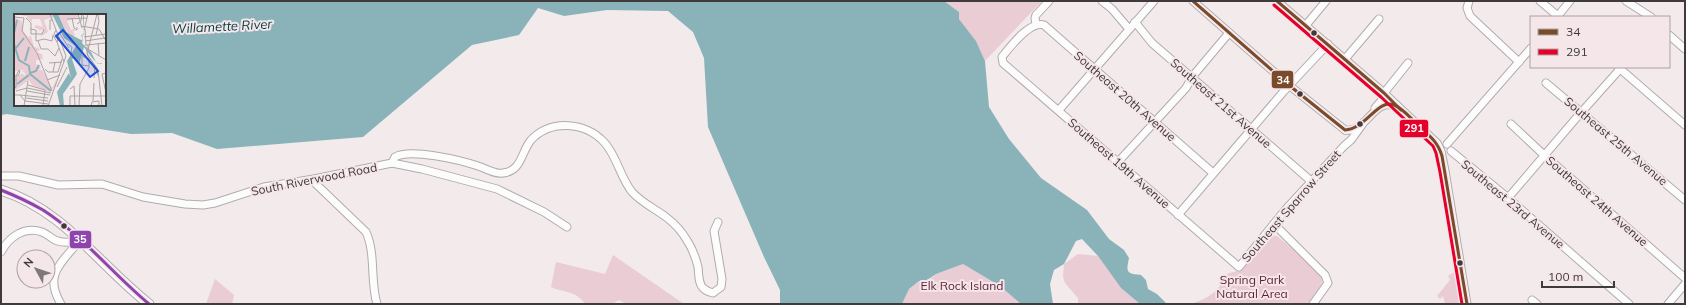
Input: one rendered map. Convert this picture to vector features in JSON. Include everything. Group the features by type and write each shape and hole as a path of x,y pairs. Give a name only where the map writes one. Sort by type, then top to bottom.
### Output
{"main road":[{"path":"1,190 13,194 42,209 60,222 123,283 149,304"}],"street":[{"path":"1036,24 1036,15 1049,1"},
{"path":"1102,1 1112,9 1129,29"},
{"path":"1059,110 1154,1"},
{"path":"1193,1 1290,86 1345,130 1352,130 1362,125"},
{"path":"1277,1 1399,106 1400,109 1433,138 1439,146 1442,156 1467,304"},
{"path":"1306,25 1326,1"},
{"path":"1540,1 1557,16"},
{"path":"1559,16 1570,1"},
{"path":"1626,1 1649,16"},
{"path":"1468,4 1468,13 1473,19 1519,62"},
{"path":"1345,59 1379,18"},
{"name":"Southeast 21st Avenue","path":"1135,22 1152,42 1311,181"},
{"name":"Southeast 19th Avenue","path":"1036,24 1031,26 1001,59 1003,63 1239,267"},
{"name":"Southeast 20th Avenue","path":"1036,24 1044,25 1213,173"},
{"path":"1118,162 1186,88 1192,76 1229,33"},
{"path":"1670,36 1685,49"},
{"path":"1178,215 1213,173 1328,44"},
{"path":"1439,146 1447,144 1530,49"},
{"path":"1372,114 1384,93 1408,63"},
{"path":"1508,198 1619,68 1685,125"},
{"name":"Southeast 25th Avenue","path":"1546,83 1685,200"},
{"name":"Southeast Sparrow Street","path":"1239,267 1311,181 1351,140 1372,114 1386,105 1392,104 1400,109"},
{"name":"Southeast 24th Avenue","path":"1511,124 1544,155 1685,278"},
{"name":"South Riverwood Road","path":"392,163 395,157 404,153 442,157 475,165 501,174 514,170 518,166 529,142 541,132 560,126 583,128 593,133 611,151 619,170 637,197 642,202 666,217 680,231 688,242 695,257 702,287 707,292 713,292 721,287 722,279 714,230 718,222"},
{"name":"Southeast Sparrow Street","path":"1344,146 1347,138 1345,130"},
{"path":"1442,156 1449,154 1451,151 1447,144"},
{"name":"Southeast 23rd Avenue","path":"1451,151 1508,198 1629,304"},
{"name":"South Riverwood Road","path":"1,176 19,176 58,185 102,184 143,197 185,204 203,205 219,202 264,187 314,179 392,163 422,169 503,191 544,212 567,227"},
{"path":"314,179 316,184 366,232 369,241 377,304"},
{"path":"1274,224 1328,279 1328,283 1313,304"},
{"path":"1,252 5,244 14,236 22,232 35,230 42,232 56,241 72,243 80,240"},
{"path":"61,304 54,288 54,275 58,265 80,240"},
{"path":"1668,304 1685,284"}],"green space":[{"path":"944,1 1042,1 985,61 976,41 959,19 959,12"},
{"name":"Spring Park Natural Area","path":"1273,236 1277,236 1319,270 1323,279 1321,286 1308,304 1190,304 1210,296 1219,287 1224,276 1241,269 1261,246"},
{"path":"1078,254 1098,256 1121,288 1140,304 1078,304 1078,298 1065,283 1063,277 1064,264"},
{"path":"613,255 684,304 626,304 619,300 612,304 585,304 578,296 551,287 556,262 605,274"},
{"name":"Elk Rock Island","path":"963,264 1000,286 1021,304 902,304 909,289 919,281 930,279 936,274"},
{"path":"1456,271 1461,304 1445,304 1443,296 1440,299 1437,296 1450,280 1448,276"},
{"path":"215,279 234,295 232,304 206,304"}],"water":[{"name":"Willamette River","path":"1,1 944,1 959,12 959,19 976,41 985,61 989,107 1009,139 1041,178 1087,210 1109,239 1124,250 1129,258 1128,271 1132,274 1141,275 1146,280 1148,289 1157,294 1167,304 1140,304 1121,288 1098,256 1082,239 1076,241 1064,264 1054,270 1050,284 1053,304 1021,304 1000,286 963,264 936,274 927,280 919,281 909,289 902,304 780,304 780,290 764,257 708,127 704,58 693,32 668,11 607,10 564,16 538,8 519,35 472,45 363,137 217,149 172,133 131,134 7,114 1,115"}],"transit line":[{"name":"34","path":"1193,1 1290,86 1345,130 1359,125 1377,110 1388,104 1394,105 1401,109 1433,139 1442,156 1467,304"},
{"name":"34","path":"1277,1 1384,93 1401,110"},
{"name":"291","path":"1274,5 1381,97 1433,146 1440,172 1462,304"},
{"name":"35","path":"1,190 33,204 57,220 71,231 149,304"}]}
